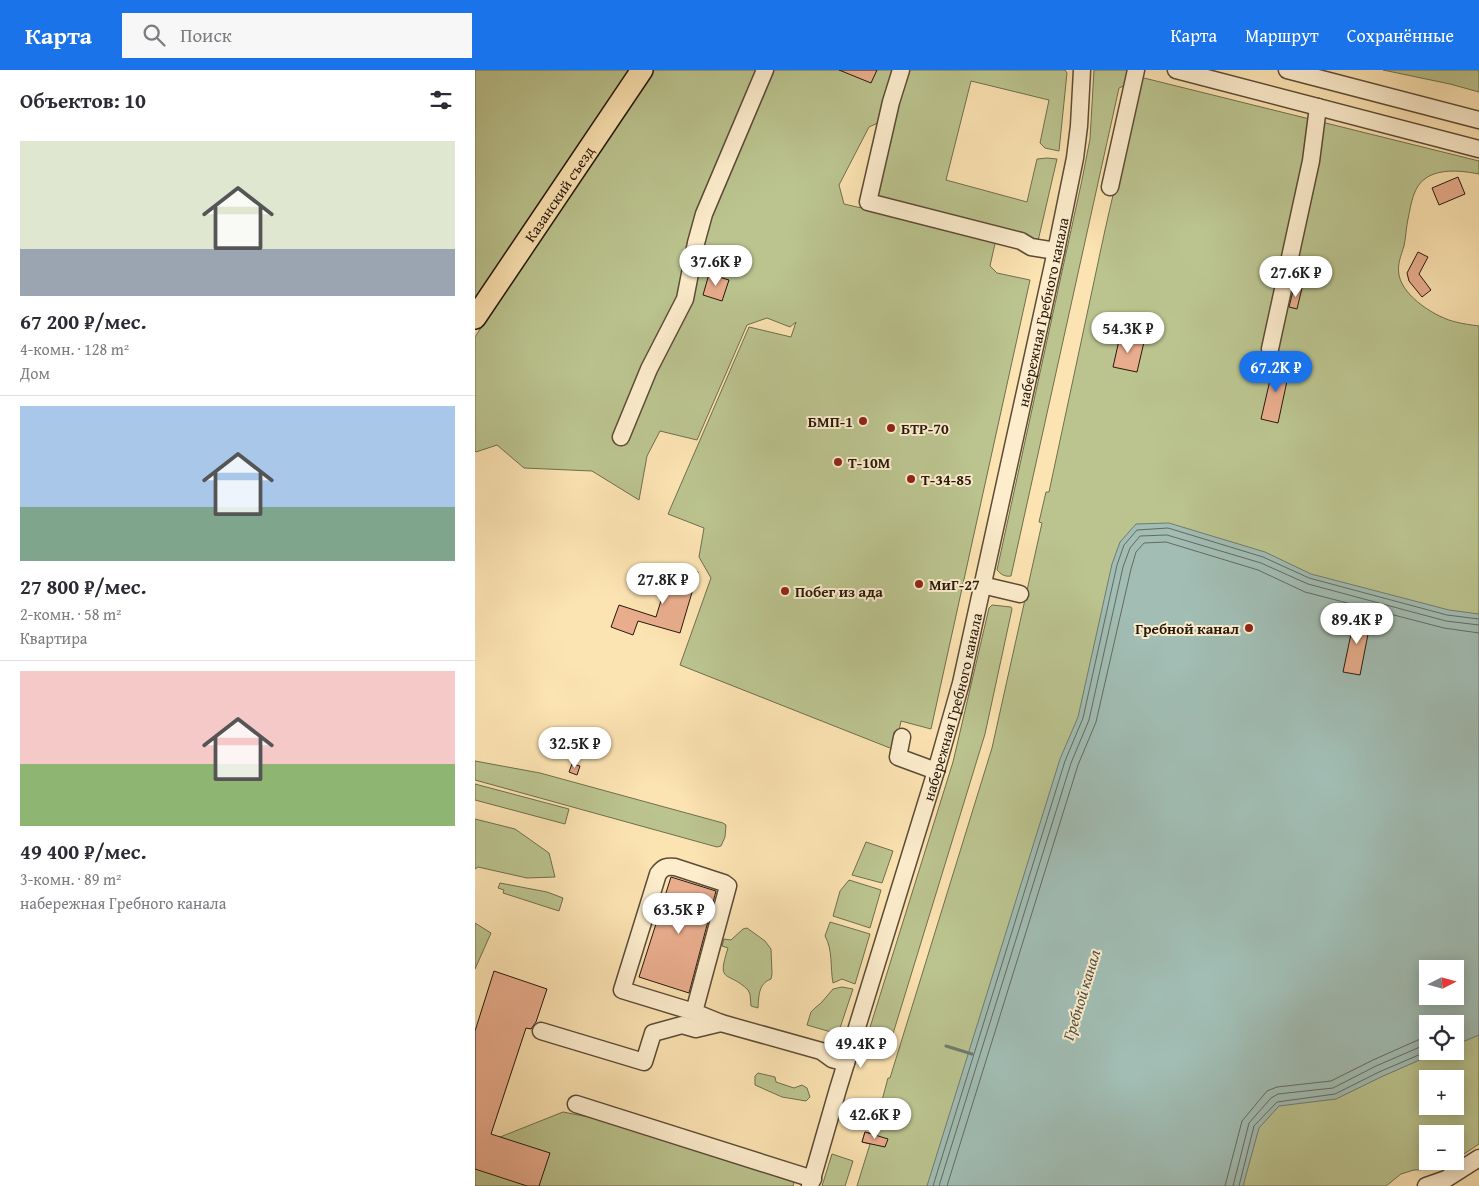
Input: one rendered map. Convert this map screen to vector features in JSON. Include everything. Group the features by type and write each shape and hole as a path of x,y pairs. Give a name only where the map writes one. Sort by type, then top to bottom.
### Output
{"main road":[{"name":"Казанский съезд","path":"475,318 642,70"}],"street":[{"path":"621,438 649,369 685,299 704,214 765,70"},
{"path":"901,70 891,102 868,202 1021,241 1031,247 1056,251"},
{"path":"1110,187 1136,70"},
{"path":"1176,70 1479,149"},
{"path":"1287,70 1479,120"},
{"name":"набережная Гребного канала","path":"811,1182 936,771 961,682 1075,158 1081,72"},
{"path":"1270,349 1311,161 1318,107"},
{"path":"983,585 1020,594"},
{"path":"902,737 899,757 936,771"},
{"path":"694,1012 728,886 724,883 668,866 662,868 659,874 622,990 694,1012 721,1023 821,1051 832,1058 846,1063"},
{"path":"541,1031 644,1062 653,1033 682,1025 696,1029 721,1023"},
{"path":"576,1104 811,1182"},
{"path":"1426,1186 1447,1179 1479,1158"}],"green space":[{"path":"475,70 629,70 475,303"},
{"path":"651,70 898,70 880,122 869,127 839,185 844,204 996,239 990,266 997,273 1030,280 931,729 901,721 895,750 680,665 711,578 699,557 704,528 668,514 749,327 791,337 796,322 790,327 767,318 747,325 697,440 660,431 647,456 639,500 592,471 524,468 497,445 475,451 475,337"},
{"path":"909,70 1065,70 1067,73 1059,151 1045,148 1040,143 1049,100 971,81 946,180 1027,202 1037,159 1057,159 1038,241 872,200 895,108"},
{"path":"1094,70 1130,70 1128,84 1119,88 1011,576 1006,576 997,570 1090,139"},
{"path":"1383,70 1479,70 1479,92 1450,84"},
{"name":"Гребной канал","path":"1140,77 1479,161 1479,174 1459,171 1438,173 1426,178 1418,186 1407,222 1399,267 1402,283 1407,291 1422,305 1448,320 1479,326 1479,1144 1464,1154 1464,1125 1419,1125 1419,1170 1401,1174 1386,1186 857,1186 870,1144 862,1142 865,1132 873,1134 888,1078 890,1078 992,748 1042,523 1039,522 1046,492 1049,492"},
{"path":"992,605 1011,607 1012,609 985,734 888,1050 882,1057 862,1053 953,762 989,608"},
{"path":"475,761 540,773 723,823 726,825 725,837 721,846 717,847 475,780"},
{"path":"475,784 569,809 565,824 475,800"},
{"path":"475,819 515,829 549,853 555,877 527,878 478,867 475,869"},
{"path":"866,842 893,851 882,883 852,875"},
{"path":"849,880 881,890 870,928 833,916 840,891"},
{"path":"500,883 547,892 563,898 559,911 503,893 504,890 498,888"},
{"path":"830,922 870,934 855,984 842,979 833,983 828,941 825,936"},
{"path":"475,923 491,933 475,969"},
{"path":"747,928 765,941 771,949 771,979 761,987 758,1008 751,1006 748,990 726,975 723,967 728,948 722,946 724,939 731,940 743,929"},
{"path":"842,987 853,989 838,1034 807,1025 811,1012 833,989"},
{"path":"758,1073 775,1077 776,1082 794,1088 802,1085 807,1088 810,1097 806,1101 782,1097 755,1085 755,1076"},
{"path":"563,1112 604,1120 795,1179 793,1186 475,1186 475,1147"},
{"path":"832,1154 853,1161 845,1186 822,1186"}],"water":[{"name":"Гребной канал","path":"1169,523 1265,552 1311,574 1449,610 1479,614 1479,1035 1464,1041 1464,1015 1419,1015 1420,1060 1336,1099 1279,1106 1259,1128 1243,1186 927,1186 1060,759 1078,717 1112,564 1120,542 1136,524"}],"building":[{"path":"839,70 877,70 871,83"},
{"path":"1458,177 1465,194 1439,205 1432,188"},
{"path":"1418,252 1428,257 1419,274 1431,290 1422,297 1409,281 1407,273"},
{"path":"709,274 729,280 722,301 703,295"},
{"path":"1294,287 1302,288 1297,309 1289,307"},
{"path":"1120,336 1144,342 1137,372 1113,367"},
{"path":"1274,363 1290,367 1278,423 1261,419"},
{"path":"672,564 698,572 680,633 638,621 633,635 611,627 619,605 656,617"},
{"path":"1355,615 1371,619 1360,675 1343,672"},
{"path":"572,764 580,766 577,775 569,772"},
{"path":"671,877 716,891 689,993 639,977"},
{"path":"494,971 547,989 536,1022 531,1029 526,1028 491,1134 550,1153 539,1186 527,1186 475,1169 475,1031"},
{"path":"865,1132 888,1139 885,1147 862,1142"}],"waterway":[{"path":"946,1046 972,1054"}],"place":[{"name":"БМП-1","path":"863,421"},
{"name":"БТР-70","path":"891,428"},
{"name":"Т-10М","path":"838,462"},
{"name":"T-34-85","path":"911,479"},
{"name":"МиГ-27","path":"919,584"},
{"name":"Побег из ада","path":"785,591"},
{"name":"Гребной канал","path":"1249,628"}]}
